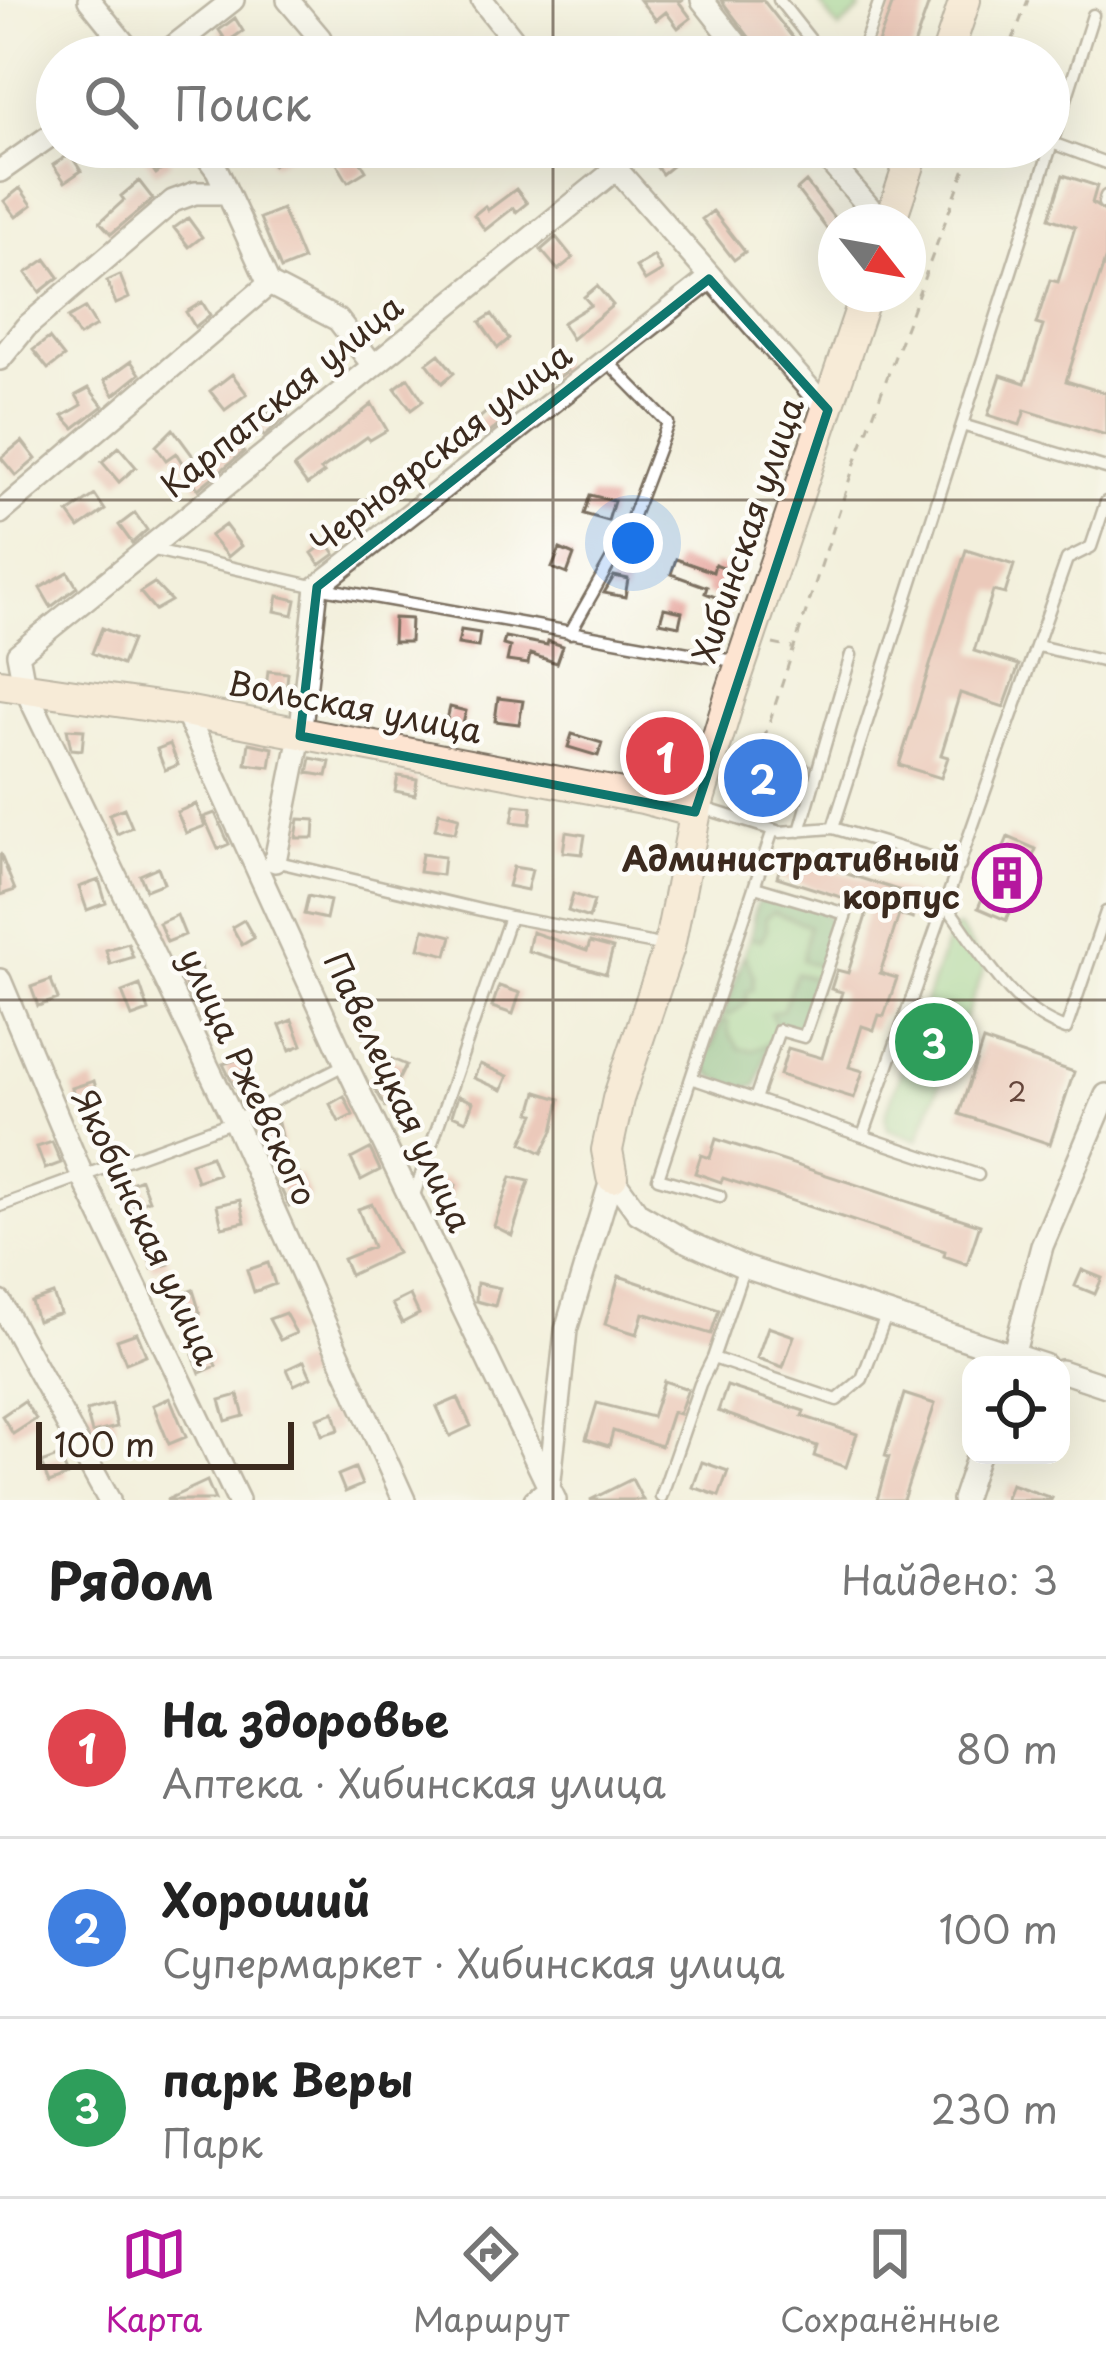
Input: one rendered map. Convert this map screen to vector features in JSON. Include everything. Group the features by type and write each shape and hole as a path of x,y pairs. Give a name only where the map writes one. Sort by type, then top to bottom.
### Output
{"street":[{"path":"89,0 119,36"},
{"path":"187,36 233,0"},
{"path":"289,0 318,36"},
{"path":"482,0 510,36"},
{"path":"702,0 730,36"},
{"path":"953,36 965,0"},
{"path":"0,171 36,146"},
{"path":"216,168 269,284 338,320 373,365"},
{"path":"837,168 870,204"},
{"path":"893,204 907,168"},
{"path":"614,170 828,410"},
{"name":"Карпатская улица","path":"12,685 18,654 614,170"},
{"path":"0,359 26,327 173,201 195,193 224,193"},
{"name":"Черноярская улица","path":"274,861 300,736 317,587 709,279"},
{"path":"0,513 269,284"},
{"name":"Хибинская улица","path":"546,1496 566,1330 613,1177 607,1150 617,1099 669,946 696,809 754,662 860,312"},
{"name":"Вольская улица","path":"12,685 185,711 696,809"},
{"name":"улица Ржевского","path":"12,685 234,1121 404,1500"},
{"name":"Павелецкая улица","path":"185,711 546,1496"},
{"name":"Якобинская улица","path":"0,980 82,1175 238,1500"},
{"path":"1013,1356 1042,1246 1101,1124 1106,1095"},
{"path":"613,1177 638,1213 684,1240 744,1267 1001,1356"},
{"path":"0,1302 109,1500"},
{"path":"1070,1374 1106,1386"},
{"path":"962,1500 976,1464"}],"lane":[{"path":"778,0 807,36"},
{"path":"867,36 880,0"},
{"path":"1070,87 1093,15"},
{"path":"1070,150 1106,163"},
{"path":"832,828 1044,168"},
{"path":"570,633 626,534 668,423 607,361"},
{"path":"962,425 1106,468"},
{"path":"863,1136 1067,559 1090,547 1106,502"},
{"path":"146,548 317,587 754,662"},
{"path":"1039,646 1106,662"},
{"path":"800,830 851,656"},
{"path":"696,809 773,830 832,828 960,866"},
{"path":"719,1196 658,1178 773,830"},
{"path":"247,846 274,861 510,917 669,946"},
{"path":"754,887 846,914 804,1036 779,1030 755,1100"},
{"path":"946,905 1024,1008 1042,1022 1066,1029 1106,912"},
{"path":"413,1199 510,917"},
{"path":"0,1206 234,1121 346,1064"},
{"path":"691,1078 978,1175"},
{"path":"661,1497 744,1267"},
{"path":"713,1358 837,1400 862,1378 886,1316"}],"path":[{"path":"1014,36 1028,0"},
{"path":"746,790 854,466 965,168"},
{"path":"754,662 773,643 794,649"}],"highlighted area":[{"path":"709,279 828,410 695,812 300,736 317,587"}],"green space":[{"path":"828,0 854,0 861,9 839,29 821,6"},
{"path":"771,896 826,914 831,932 824,968 802,960 809,926 773,912 765,918 767,929 761,940 750,938 757,902"},
{"path":"765,897 826,914 835,930 807,1022 778,1028 748,1088 713,1077 703,1065 754,926 754,910"},
{"path":"959,927 985,967 918,1140 888,1129 885,1116 951,929"},
{"path":"744,954 754,975 753,990 747,991 746,1003 729,1016 724,1014"},
{"path":"796,973 820,980 802,1028 778,1028 770,1013 783,1010"},
{"path":"722,1020 728,1022 729,1034 740,1049 754,1050 769,1043 757,1086 724,1082 706,1065 703,1058"}],"building":[{"path":"640,0 682,0 691,18 678,28 666,12 656,20"},
{"path":"721,0 763,0 791,36 748,36"},
{"path":"894,0 930,0 917,36 881,36"},
{"path":"235,18 243,31 223,36 219,30"},
{"path":"55,168 79,168 81,171 65,182"},
{"path":"340,168 364,168 366,171 348,182"},
{"path":"1063,175 1097,186 1092,203 1106,212 1106,257 1066,381 1106,393 1106,435 1025,410 1020,425 988,415 1001,375 1025,383 1043,326 1036,324 1050,280 1058,282 1075,227 1049,218"},
{"path":"139,181 153,199 111,234 100,222"},
{"path":"806,182 823,204 818,204 818,217 797,190"},
{"path":"20,188 32,205 16,217 4,201"},
{"path":"516,189 527,203 485,230 474,215"},
{"path":"282,209 303,260 281,269 260,218"},
{"path":"713,211 745,252 734,260 702,219"},
{"path":"188,218 202,237 189,247 174,228"},
{"path":"556,237 573,258 558,270 541,250"},
{"path":"654,256 662,271 645,281 636,267"},
{"path":"46,259 59,277 40,292 26,273"},
{"path":"120,275 129,298 116,304 107,281"},
{"path":"597,286 613,305 572,339 562,323 591,305 584,297"},
{"path":"202,302 210,315 195,327 186,312"},
{"path":"85,308 96,326 79,336 68,318"},
{"path":"492,314 509,339 498,348 480,322"},
{"path":"49,338 64,357 48,369 33,350"},
{"path":"439,354 454,373 442,383 427,363"},
{"path":"555,357 567,371 554,381 543,368"},
{"path":"131,361 140,374 114,395 105,380"},
{"path":"232,374 247,394 225,410 210,391"},
{"path":"408,378 423,401 411,410 395,388"},
{"path":"89,388 103,406 74,428 63,416 82,405 76,395"},
{"path":"280,404 288,416 264,436 254,422"},
{"path":"372,404 387,430 370,440 367,437 307,485 294,467"},
{"path":"489,410 501,424 484,437 477,420"},
{"path":"173,429 198,463 232,437 244,452 198,489 176,453 166,460 156,446"},
{"path":"22,441 36,459 16,476 1,458"},
{"path":"119,447 136,467 119,482 102,462"},
{"path":"95,495 105,510 79,528 68,513"},
{"path":"590,495 614,501 608,521 584,514"},
{"path":"135,513 147,530 132,543 119,525"},
{"path":"225,525 241,546 228,557 210,536"},
{"path":"327,542 335,554 320,565 312,553"},
{"path":"560,549 574,555 567,574 552,568"},
{"path":"966,550 1014,565 1005,594 993,591 974,651 1019,665 1004,707 960,693 941,755 948,757 941,778 899,765"},
{"path":"676,559 713,572 715,564 731,570 720,599 705,593 707,587 671,574"},
{"path":"68,572 77,587 51,607 40,588"},
{"path":"614,576 628,579 625,597 604,593"},
{"path":"154,583 171,601 155,610 140,592"},
{"path":"278,596 296,600 293,615 275,611"},
{"path":"664,608 682,612 679,626 660,622"},
{"path":"394,618 411,619 410,642 393,642"},
{"path":"102,628 132,640 122,665 92,653"},
{"path":"461,630 480,633 478,647 458,644"},
{"path":"505,637 563,646 557,663 530,654 528,664 507,661 510,647 503,645"},
{"path":"268,671 288,673 286,692 266,689"},
{"path":"498,698 523,701 519,724 495,721"},
{"path":"450,707 466,711 462,728 446,724"},
{"path":"67,729 84,730 82,750 71,749"},
{"path":"632,731 644,734 639,755 626,751"},
{"path":"572,734 602,743 598,756 568,747"},
{"path":"249,743 273,748 270,767 246,764"},
{"path":"170,744 178,765 165,770 157,749"},
{"path":"311,758 330,762 327,776 308,773"},
{"path":"793,760 809,765 801,791 786,787"},
{"path":"398,776 417,779 415,795 395,791"},
{"path":"750,798 773,805 769,818 746,811"},
{"path":"196,804 205,826 186,833 177,812"},
{"path":"515,805 532,807 530,824 512,822"},
{"path":"124,808 132,827 117,834 109,814"},
{"path":"439,812 459,817 455,833 435,829"},
{"path":"215,813 229,844 218,849 204,817"},
{"path":"299,819 315,820 314,838 296,838"},
{"path":"566,832 585,835 582,854 563,852"},
{"name":"Административный корпус","path":"1008,837 1036,849 1006,920 978,908"},
{"path":"0,853 15,890 0,895"},
{"path":"422,854 444,857 442,875 419,872"},
{"path":"784,854 920,897 913,919 899,915 880,973 897,978 884,1016 879,1015 874,1030 862,1026 849,1067 863,1071 854,1098 780,1075 788,1048 822,1058 842,992 831,989 837,970 848,973 869,906 777,877"},
{"path":"158,867 164,883 146,890 140,875"},
{"path":"513,867 532,870 527,890 508,886"},
{"path":"99,880 106,903 87,910 79,887"},
{"path":"573,894 594,901 589,918 568,911"},
{"path":"308,896 330,901 326,919 304,914"},
{"path":"177,915 185,935 167,942 159,923"},
{"path":"244,920 254,938 242,945 232,927"},
{"path":"424,929 452,936 447,955 419,948"},
{"path":"532,932 587,951 590,942 613,948 606,974 528,951"},
{"path":"128,943 133,957 110,964 106,950"},
{"path":"201,965 204,984 186,987 181,969"},
{"path":"51,980 58,999 38,1006 31,987"},
{"path":"140,985 149,1011 132,1017 122,992"},
{"path":"499,986 520,993 513,1014 492,1007"},
{"path":"292,1020 302,1045 290,1050 280,1025"},
{"path":"983,1041 1074,1072 1050,1144 959,1114"},
{"path":"244,1057 251,1080 234,1086 223,1064"},
{"path":"390,1058 406,1065 385,1106 375,1089"},
{"path":"480,1064 508,1076 502,1090 474,1078"},
{"path":"94,1081 99,1099 78,1106 72,1088"},
{"path":"537,1092 560,1099 542,1153 522,1143 535,1114 531,1113"},
{"path":"344,1096 353,1115 339,1122 330,1104"},
{"path":"458,1096 473,1102 466,1121 452,1115"},
{"path":"278,1123 283,1145 263,1149 256,1130"},
{"path":"716,1139 980,1225 967,1264 944,1256 945,1251 695,1173 701,1155 710,1158"},
{"path":"52,1142 61,1163 45,1169 37,1147"},
{"path":"370,1149 380,1170 361,1180 351,1159"},
{"path":"211,1156 218,1174 197,1181 191,1163"},
{"path":"299,1174 310,1197 289,1206 278,1183"},
{"path":"442,1177 456,1185 448,1202 433,1194"},
{"path":"511,1177 529,1181 512,1235 494,1226"},
{"path":"141,1179 149,1200 134,1205 126,1185"},
{"path":"240,1200 245,1222 222,1227 217,1205"},
{"path":"372,1204 397,1253 350,1275 343,1259 373,1247 358,1209"},
{"path":"161,1239 169,1264 152,1269 145,1244"},
{"path":"268,1263 275,1284 254,1292 247,1270"},
{"path":"1082,1270 1102,1278 1095,1294 1075,1286"},
{"path":"619,1276 719,1310 711,1334 643,1313 637,1334 605,1324"},
{"path":"477,1283 500,1288 495,1306 476,1301"},
{"path":"193,1290 200,1313 182,1319 175,1296"},
{"path":"53,1294 60,1313 37,1321 31,1302"},
{"path":"410,1295 419,1314 402,1323 392,1304"},
{"path":"285,1313 296,1333 280,1340 269,1319"},
{"path":"768,1327 794,1336 783,1367 757,1358"},
{"path":"137,1333 146,1355 126,1363 117,1340"},
{"path":"209,1349 216,1366 200,1373 193,1355"},
{"path":"304,1361 311,1377 294,1385 287,1369"},
{"path":"664,1381 688,1389 679,1414 672,1412 661,1446 613,1431 609,1446 586,1439 597,1403 652,1417"},
{"path":"727,1386 857,1434 846,1467 814,1456 817,1446 718,1411"},
{"path":"904,1394 935,1404 903,1500 877,1500 889,1457 885,1456"},
{"path":"238,1395 244,1416 226,1421 220,1400"},
{"path":"170,1398 186,1437 169,1444 153,1405"},
{"path":"458,1398 471,1426 450,1436 437,1407"},
{"path":"24,1401 36,1419 13,1434 2,1416"},
{"path":"112,1404 117,1427 92,1433 86,1411"},
{"path":"334,1412 339,1430 322,1435 317,1418"},
{"path":"60,1456 68,1476 49,1483 41,1463"},
{"path":"702,1462 728,1471 719,1496 693,1487"},
{"path":"355,1468 362,1485 345,1492 338,1475"},
{"path":"632,1479 643,1500 590,1500"},
{"path":"207,1481 215,1500 166,1500"},
{"path":"1011,1484 1052,1498 1005,1500"}],"place":[{"name":"На здоровье","path":"665,756"},
{"name":"Хороший","path":"763,778"},
{"name":"Административный корпус","path":"1007,878"},
{"name":"парк Веры","path":"934,1042"}]}
